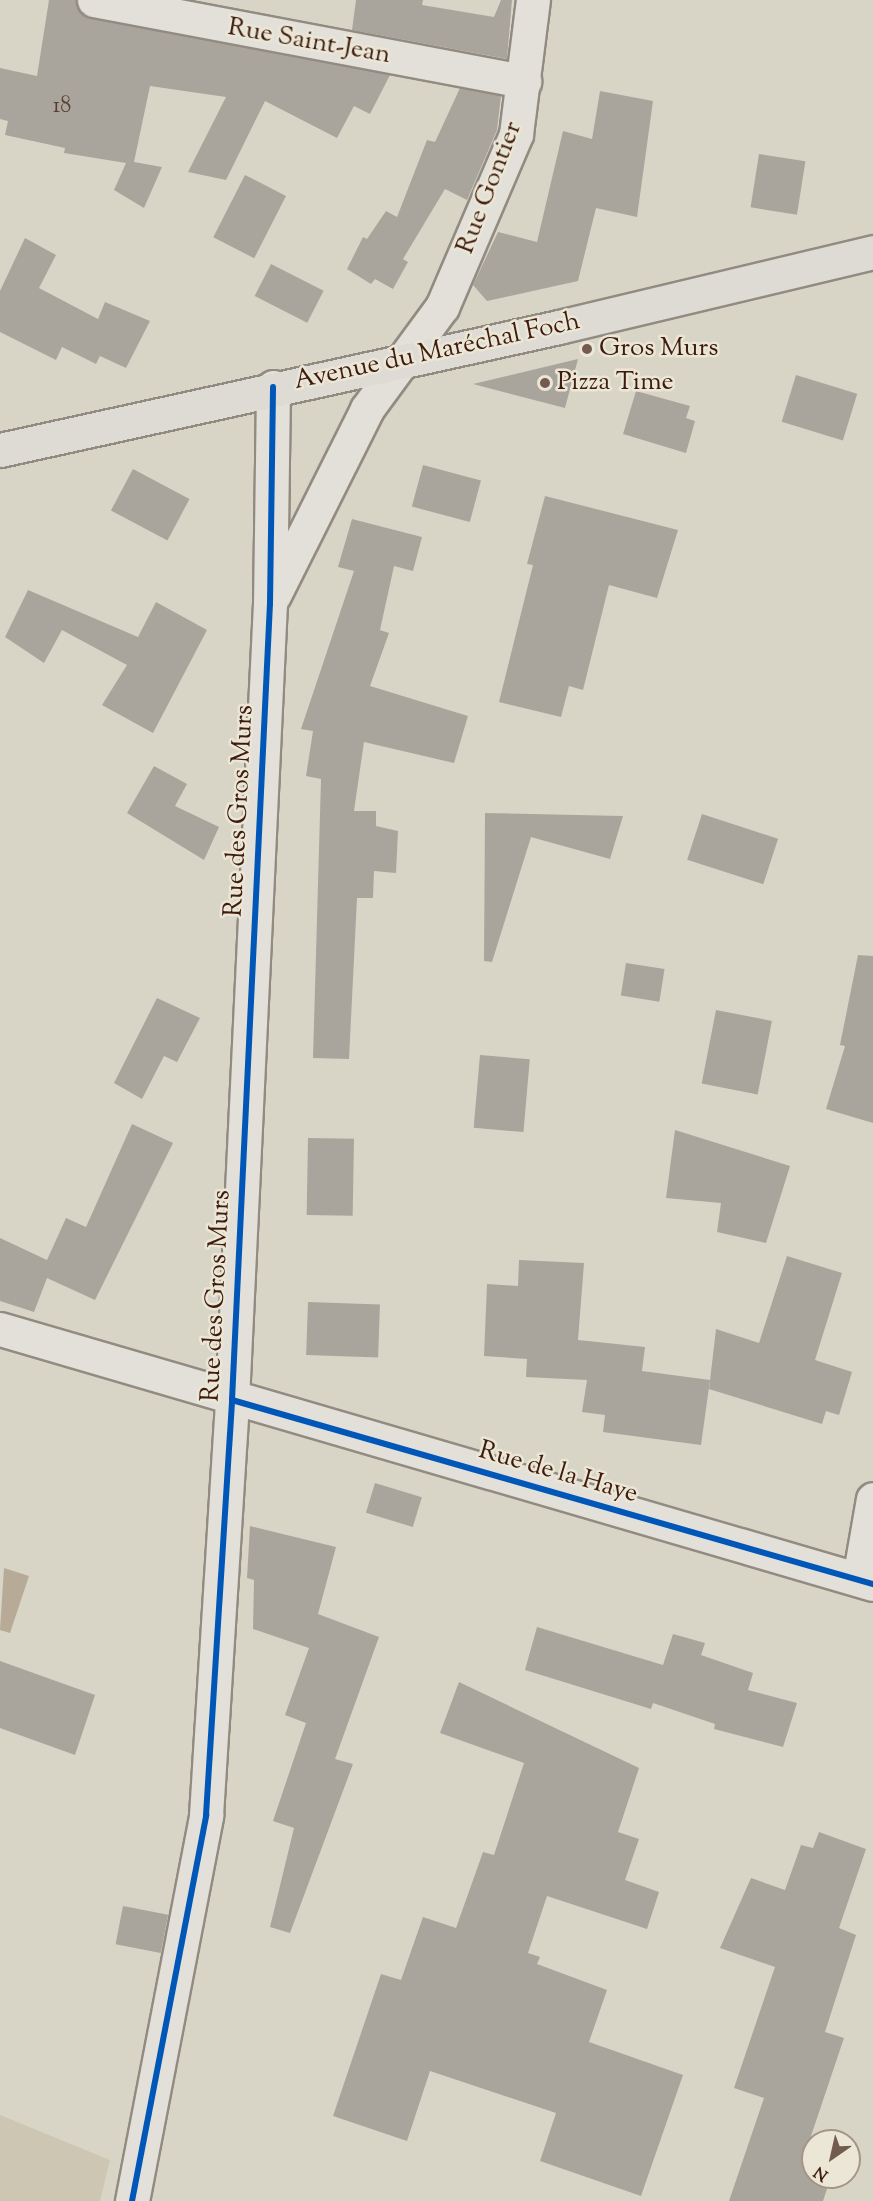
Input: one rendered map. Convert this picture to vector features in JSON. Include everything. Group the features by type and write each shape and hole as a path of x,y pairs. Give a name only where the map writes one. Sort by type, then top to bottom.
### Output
{"main road":[{"name":"Avenue du Maréchal Foch","path":"0,450 873,252"}],"street":[{"name":"Rue Saint-Jean","path":"94,0 524,81"},
{"name":"Rue Gontier","path":"402,359 442,307 516,134 533,0"},
{"name":"Rue des Gros Murs","path":"270,604 367,409 402,359"},
{"name":"Rue des Gros Murs","path":"132,2201 206,1815 232,1400 270,604 273,387"},
{"name":"Rue de la Haye","path":"0,1329 232,1400 866,1581"},
{"path":"866,1581 873,1499"}],"shaded area":[{"path":"4,1568 29,1576 10,1633 0,1630"},
{"path":"0,2115 110,2160 100,2201 0,2201"}],"building":[{"path":"49,0 76,0 81,14 91,18 390,75 370,114 354,106 337,138 265,101 226,180 188,172 226,97 150,86 134,162 162,167 144,208 114,190 126,163 64,153 65,148 5,135 8,121 0,119 0,68 37,76"},
{"path":"356,0 423,0 422,5 494,17 501,0 512,0 507,59 352,30"},
{"path":"460,88 501,96 497,130 467,200 445,189 403,259 408,262 393,289 375,279 371,284 347,269 363,237 367,239 386,211 397,217 427,140 435,142"},
{"path":"600,91 653,101 637,217 596,208 578,281 487,301 473,285 498,232 537,242 563,131 592,139"},
{"path":"759,154 805,161 797,215 751,207"},
{"path":"245,175 286,196 254,258 213,237"},
{"path":"25,238 56,255 39,288 98,319 105,302 150,321 126,368 100,356 96,364 62,347 56,360 0,332 0,291"},
{"path":"271,264 324,291 307,323 255,296"},
{"name":"Pizza Time","path":"578,359 565,408 473,384"},
{"path":"796,375 857,394 843,441 782,422"},
{"path":"636,391 690,406 686,418 695,421 686,453 623,434"},
{"path":"423,465 481,481 470,522 412,507"},
{"path":"133,469 190,499 167,541 111,510"},
{"path":"545,496 678,530 657,598 609,585 583,690 569,686 561,717 499,702 533,565 527,564"},
{"path":"352,519 422,537 413,571 394,566 380,630 389,633 370,686 468,716 454,763 364,742 354,811 376,811 376,826 398,831 396,873 374,871 373,898 357,898 349,1059 313,1058 321,779 306,776 313,731 301,729 354,571 338,567"},
{"path":"28,590 138,637 156,602 207,630 153,733 102,705 127,665 62,630 44,663 5,637"},
{"path":"154,766 187,784 175,806 219,827 204,860 127,813"},
{"path":"485,813 623,816 610,859 531,837 492,962 484,961"},
{"path":"702,814 778,839 763,884 687,860"},
{"path":"858,955 873,956 873,1123 826,1109 845,1046 840,1045"},
{"path":"626,963 665,969 659,1002 621,996"},
{"path":"157,998 200,1018 177,1062 164,1056 142,1099 114,1083"},
{"path":"716,1010 772,1021 758,1094 702,1084"},
{"path":"480,1055 530,1059 523,1132 474,1128"},
{"path":"132,1124 173,1143 95,1300 47,1278 34,1312 0,1301 0,1238 47,1260 66,1218 86,1227"},
{"path":"675,1130 790,1166 766,1243 717,1232 721,1203 666,1198"},
{"path":"308,1138 354,1139 353,1216 307,1215"},
{"path":"787,1256 842,1273 815,1360 852,1372 839,1415 826,1411 822,1424 709,1389 716,1329 759,1343"},
{"path":"519,1260 584,1263 578,1340 645,1347 642,1371 710,1380 701,1445 603,1432 605,1415 582,1412 587,1380 526,1377 527,1359 484,1356 487,1284 518,1286"},
{"path":"308,1302 380,1305 378,1357 306,1355"},
{"path":"375,1483 422,1497 413,1527 366,1513"},
{"path":"250,1526 336,1547 318,1614 379,1637 335,1759 353,1764 290,1933 270,1927 294,1828 273,1821 306,1723 285,1715 309,1648 253,1629 254,1580 247,1578"},
{"path":"537,1627 663,1665 673,1634 705,1643 701,1655 753,1673 748,1690 797,1703 783,1747 714,1729 715,1724 653,1703 651,1709 525,1670"},
{"path":"0,1661 95,1695 75,1755 0,1728"},
{"path":"459,1682 639,1768 618,1832 639,1839 625,1880 659,1892 647,1929 547,1896 528,1953 540,1957 537,1964 607,1990 589,2042 683,2075 641,2196 540,2161 556,2113 430,2071 407,2141 333,2116 381,1974 401,1980 423,1917 456,1928 483,1852 494,1855 524,1763 440,1733"},
{"path":"819,1832 866,1849 839,1928 856,1935 825,2032 844,2038 813,2129 801,2129 801,2189 827,2189 823,2201 729,2201 764,2098 734,2088 775,1967 720,1948 751,1878 785,1890 801,1845 813,1848"},
{"path":"123,1906 168,1915 161,1953 116,1944"}],"cycle path":[{"path":"132,2201 206,1815 232,1400 270,604 273,387"},
{"path":"232,1400 873,1584"}],"place":[{"name":"Gros Murs","path":"587,349"},
{"name":"Pizza Time","path":"545,383"}]}
